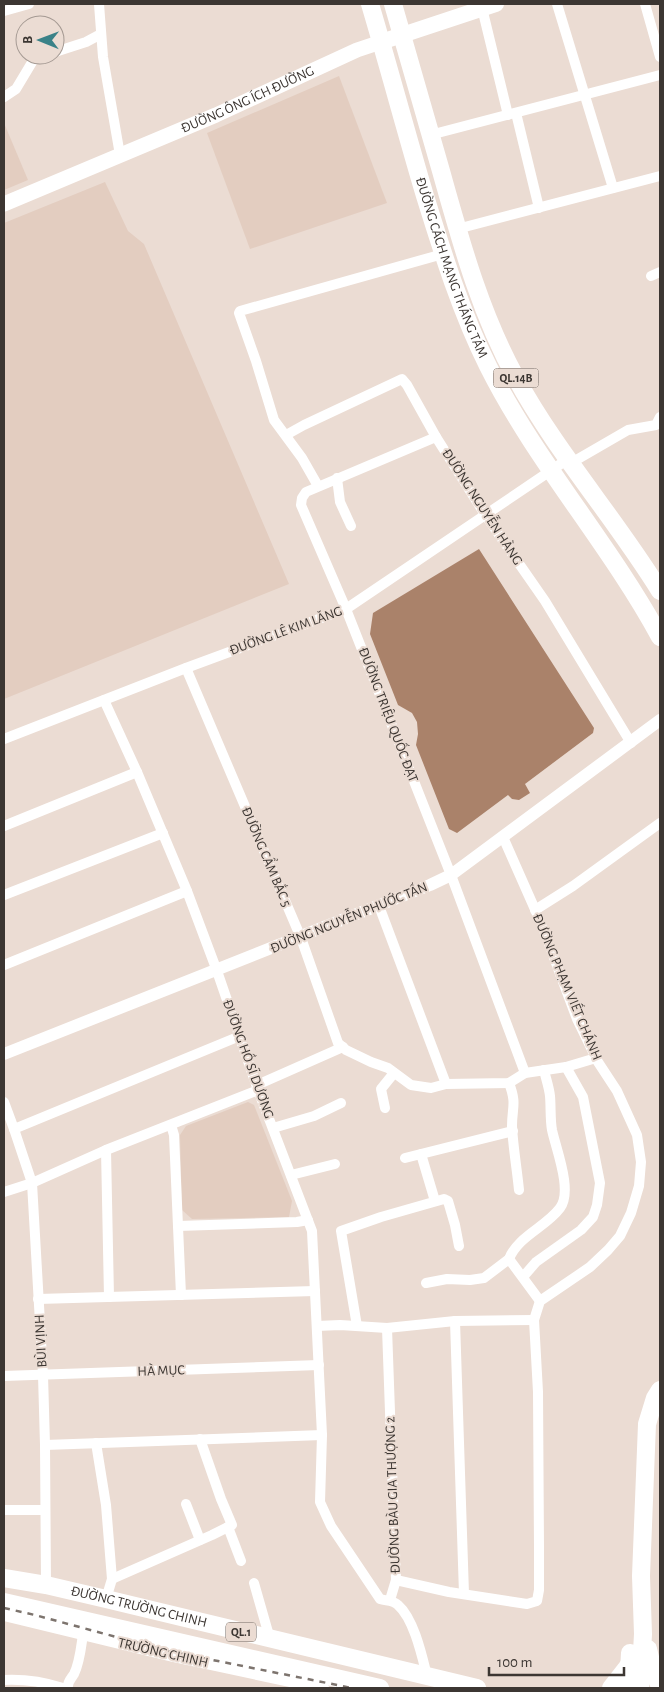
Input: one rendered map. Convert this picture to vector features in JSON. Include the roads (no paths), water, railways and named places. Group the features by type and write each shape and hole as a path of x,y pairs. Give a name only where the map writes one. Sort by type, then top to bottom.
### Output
{"highway":[{"name":"ĐƯỜNG CÁCH MẠNG THÁNG TÁM","path":"370,4 443,254 460,305 488,366 513,413 550,471 624,577 660,637"},
{"name":"ĐƯỜNG CÁCH MẠNG THÁNG TÁM","path":"393,4 466,260 503,352 524,391 660,591"},
{"path":"640,1688 643,1642 640,1576 647,1424 655,1398 660,1390"},
{"path":"628,1688 632,1627 640,1576"},
{"name":"ĐƯỜNG TRƯỜNG CHINH","path":"4,1578 46,1585 477,1688"},
{"name":"ĐƯỜNG TRƯỜNG CHINH","path":"4,1602 325,1684 380,1688"},
{"path":"643,1642 660,1686"},
{"path":"643,1642 654,1688"},
{"path":"611,1688 630,1664"}],"main road":[{"name":"ĐƯỜNG ÔNG ÍCH ĐƯỜNG","path":"4,204 216,115 357,50 489,6"}],"street":[{"path":"4,11 29,4"},
{"path":"99,4 103,57 120,155"},
{"path":"557,4 613,188"},
{"path":"645,4 660,57"},
{"path":"489,6 512,114 540,208"},
{"path":"65,49 86,42 101,34"},
{"path":"4,97 16,89 30,65"},
{"path":"430,134 660,75"},
{"path":"457,230 660,176"},
{"path":"318,486 302,458 274,420 239,315 240,311 443,254"},
{"name":"ĐƯỜNG NGUYỄN HÀNG","path":"286,435 402,379 486,516 545,601 631,743"},
{"name":"ĐƯỜNG LÊ KIM LĂNG","path":"4,739 186,668 346,609 550,471 628,430 659,422"},
{"name":"ĐƯỜNG TRIỆU QUỐC ĐẠT","path":"436,437 306,492 302,498 301,505 346,609 451,875 525,1073"},
{"path":"337,478 340,502 351,526"},
{"name":"ĐƯỜNG CẨM BẮC 5","path":"186,668 301,938 338,1043 343,1047"},
{"name":"ĐƯỜNG HỒ SĨ DƯƠNG","path":"104,700 137,772 186,891 217,971 257,1087 312,1231 322,1435 320,1502 331,1526 380,1599 390,1600"},
{"name":"ĐƯỜNG NGUYỄN PHƯỚC TẤN","path":"4,1054 301,938 451,875 660,720"},
{"path":"4,826 137,772"},
{"path":"535,910 590,874 660,823"},
{"path":"4,895 163,833"},
{"name":"ĐƯỜNG PHẠM VIẾT CHÁNH","path":"503,837 535,910 578,1019 596,1058 617,1091 637,1135 641,1162 639,1186 631,1213 620,1236 590,1267 540,1301"},
{"path":"4,965 186,891"},
{"path":"379,906 446,1084"},
{"path":"14,1129 240,1036"},
{"path":"4,1192 32,1183 106,1150 171,1125 343,1047 388,1068 411,1085 431,1088 446,1084 509,1083 525,1073 566,1067 596,1058"},
{"path":"523,1277 536,1262 581,1230 592,1217 597,1205 600,1182 583,1097 566,1067"},
{"path":"426,1283 447,1279 479,1279 488,1276 510,1259 512,1252 518,1244 562,1206 564,1200 563,1168 552,1130 550,1093 544,1070"},
{"path":"386,1108 381,1088 394,1073"},
{"path":"509,1083 514,1095 513,1131 520,1190"},
{"name":"BÙI VỊNH","path":"4,1102 32,1183 43,1375 46,1585"},
{"path":"273,1128 314,1116 341,1103"},
{"path":"171,1125 174,1135 180,1294"},
{"path":"406,1158 513,1131"},
{"path":"106,1150 109,1297"},
{"path":"421,1154 435,1202"},
{"path":"291,1175 335,1164"},
{"path":"358,1326 341,1231 381,1217 444,1199 447,1200 456,1226 459,1246"},
{"path":"178,1226 308,1220"},
{"path":"317,1326 387,1328 455,1321 534,1320 540,1301 510,1259"},
{"path":"38,1299 315,1291"},
{"name":"ĐƯỜNG BÀU GIA THƯỢNG 2","path":"387,1328 396,1580 464,1594 527,1604 537,1601 539,1590 538,1392 534,1320"},
{"path":"455,1321 464,1594"},
{"name":"HÀ MỤC","path":"4,1376 319,1365"},
{"path":"45,1445 322,1435"},
{"path":"200,1439 241,1561"},
{"path":"96,1443 106,1505 112,1579 106,1599"},
{"path":"186,1504 200,1540"},
{"path":"4,1510 45,1510"},
{"path":"112,1579 230,1526"},
{"path":"396,1580 390,1600 397,1604 404,1612 420,1645 427,1676"},
{"path":"254,1583 270,1639"},
{"name":"TRƯỜNG CHINH","path":"4,1615 173,1656 325,1684"},
{"path":"68,1688 79,1657 83,1634"},
{"path":"4,1680 25,1680 63,1688"}],"railway":[{"path":"4,1608 168,1651 352,1688"}]}
